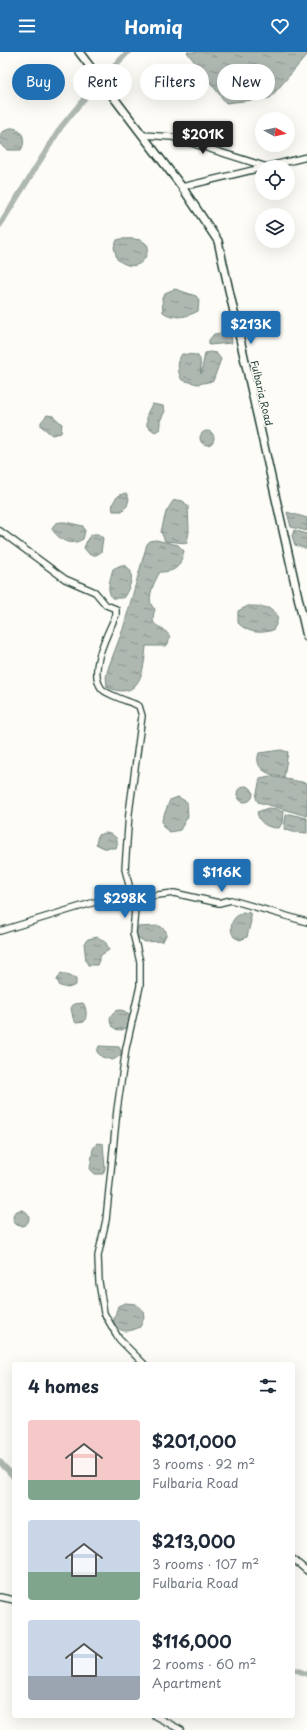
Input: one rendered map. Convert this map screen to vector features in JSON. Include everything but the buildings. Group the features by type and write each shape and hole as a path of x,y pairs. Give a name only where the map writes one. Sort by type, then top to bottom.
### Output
{"main road":[{"name":"Fulbaria Road","path":"79,52 182,187 218,241 307,637"}],"street":[{"path":"143,135 177,138 255,163"},
{"path":"290,160 307,156"},
{"path":"182,187 255,168"},
{"path":"0,531 65,579 95,592 106,605 116,609 116,615 99,652 97,681 103,690 139,706 142,716 129,813 125,869 135,909 133,933 140,962 140,986 126,1048 118,1102 106,1220 98,1256 104,1313 119,1339 142,1362"},
{"path":"0,932 131,891"},
{"path":"133,898 174,893 219,903 231,900 307,922"},
{"path":"295,1561 307,1571"},
{"path":"0,1597 12,1600"},
{"path":"159,1718 181,1730"}],"water":[{"path":"187,52 307,52 307,55 275,92 275,64 217,64 217,91 209,81 209,64 196,64"},
{"path":"224,100 252,100 226,103"},
{"path":"10,128 18,130 22,135 24,142 21,150 8,150 0,144 1,133"},
{"path":"136,239 143,241 148,246 147,253 142,262 133,266 123,263 117,259 114,247 117,240"},
{"path":"175,289 196,296 199,300 198,311 180,317 172,316 163,312 162,298 167,292"},
{"path":"228,332 231,336 232,343 209,345 209,340 214,334"},
{"path":"205,353 216,353 221,359 213,381 198,384 182,380 178,367 182,354 197,355 200,359 201,374"},
{"path":"152,404 163,406 165,411 160,421 160,429 155,432 147,426 147,414"},
{"path":"47,415 53,416 62,424 61,433 52,435 41,426 41,422"},
{"path":"204,431 210,431 214,435 214,441 210,445 204,445 200,441 200,435"},
{"path":"126,493 129,499 127,506 122,511 113,511 112,508 115,499"},
{"path":"173,501 183,501 188,506 189,531 187,543 165,541 161,532 166,512"},
{"path":"287,512 307,518 307,531 291,527"},
{"path":"65,522 83,526 85,531 83,539 70,542 58,536 52,529 54,525"},
{"path":"294,530 307,534 307,549 295,545 292,536"},
{"path":"93,534 98,534 103,538 101,552 96,555 90,555 84,548 88,538"},
{"path":"156,540 178,545 184,551 181,561 177,567 170,571 160,572 153,585 150,596 150,601 155,609 153,621 157,626 167,632 170,637 168,644 165,646 146,646 144,665 138,682 127,690 118,691 107,687 106,676 123,629 147,544 150,541"},
{"path":"121,565 130,570 130,584 123,598 112,598 109,591 109,584 113,569"},
{"path":"248,606 267,608 276,613 277,623 273,630 254,632 246,629 238,623 238,611"},
{"path":"281,750 288,752 284,777 273,775 264,771 258,763 259,753"},
{"path":"270,776 307,783 307,816 258,802 256,798 260,778"},
{"path":"242,786 248,786 253,791 251,800 248,802 242,802 237,797 237,791"},
{"path":"178,797 187,802 188,816 180,830 170,832 163,827 162,820 170,800"},
{"path":"268,808 277,809 283,812 282,823 279,828 268,826 260,820 257,812"},
{"path":"289,814 307,818 307,833 293,832 284,829 286,815"},
{"path":"105,833 111,834 117,839 116,848 104,848 96,844 98,835"},
{"path":"243,912 250,913 251,921 247,937 240,940 234,937 231,926 234,919"},
{"path":"160,926 166,931 163,941 145,942 137,937 135,930 137,927"},
{"path":"98,937 106,943 109,950 101,955 97,965 88,965 86,961 84,943 88,939"},
{"path":"61,973 76,978 76,985 68,988 60,986 57,980"},
{"path":"83,1003 86,1010 85,1020 84,1022 76,1023 73,1018 71,1008 74,1004"},
{"path":"120,1010 127,1013 130,1020 127,1027 120,1030 113,1027 110,1020 113,1013"},
{"path":"99,1046 119,1047 121,1055 113,1060 102,1057 97,1052"},
{"path":"97,1143 103,1144 105,1168 103,1174 95,1174 90,1169 93,1149"},
{"path":"18,1210 24,1210 29,1215 27,1224 24,1226 18,1226 13,1221 13,1215"},
{"path":"125,1303 136,1304 143,1310 144,1318 140,1327 125,1331 119,1329 113,1322 118,1306"}],"waterway":[{"path":"0,225 61,127 93,88 128,52"},
{"path":"0,1462 12,1475"},
{"path":"295,1670 307,1674"}]}
